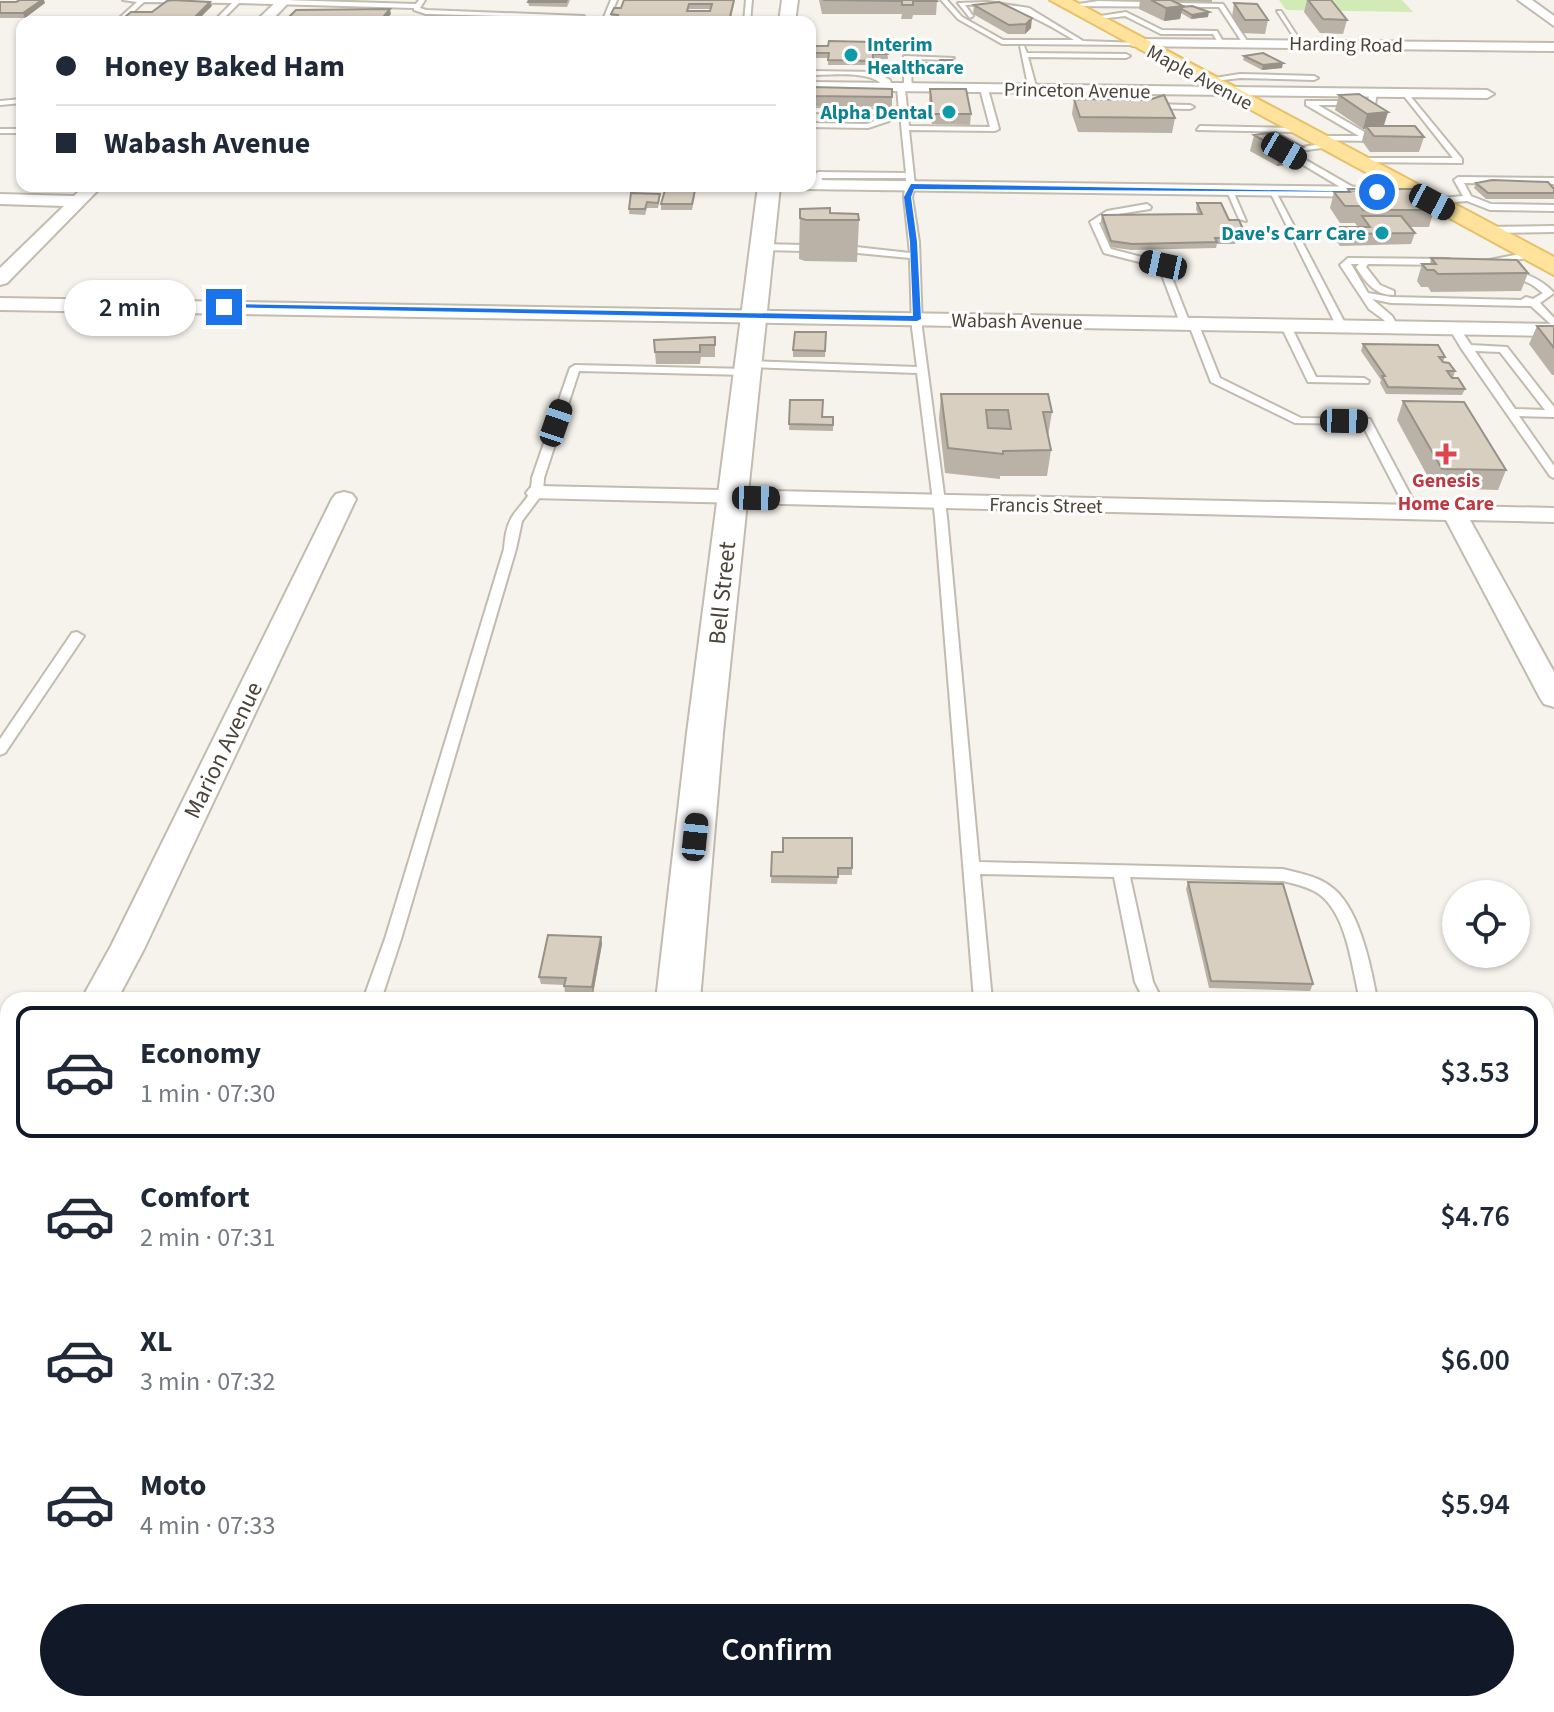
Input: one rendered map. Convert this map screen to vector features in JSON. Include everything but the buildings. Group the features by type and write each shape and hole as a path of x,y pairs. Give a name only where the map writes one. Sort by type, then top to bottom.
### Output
{"main road":[{"name":"Maple Avenue","path":"1064,3 1091,18 1132,50 1215,85 1554,267"}],"street":[{"path":"1524,0 1554,22"},
{"name":"Harding Road","path":"1132,50 1218,38 1246,44 1554,47"},
{"name":"Princeton Avenue","path":"816,86 1033,90 1076,94 1180,91 1215,85 1487,94"},
{"path":"816,185 910,181 1146,204 1229,191 1355,192 1423,197"},
{"path":"0,279 88,192"},
{"name":"Bell Street","path":"679,992 768,192"},
{"path":"0,199 78,201"},
{"name":"Wabash Avenue","path":"0,304 1342,327 1391,323 1454,328 1554,327"},
{"name":"Francis Street","path":"538,493 1554,515"},
{"name":"Marion Avenue","path":"103,992 134,935 344,499"},
{"path":"1454,513 1554,698"}],"lane":[{"path":"126,0 420,3"},
{"path":"125,16 143,0"},
{"path":"944,0 960,18 1002,42 1082,43 1132,50"},
{"path":"994,0 1008,2 1036,14 1082,43"},
{"path":"222,16 238,1"},
{"path":"1008,2 965,1 960,4 965,13 1017,42 1025,55 1033,90"},
{"path":"420,3 416,9 426,12 581,16"},
{"path":"1064,3 1221,5 1246,44"},
{"path":"1279,12 1301,44"},
{"path":"1091,18 1126,14 1161,32 1218,38"},
{"path":"1203,19 1218,38"},
{"path":"1025,55 1132,50"},
{"path":"950,58 906,57 899,88 910,181 908,197 921,370 941,517 982,992"},
{"path":"816,73 876,74 899,88"},
{"path":"1215,85 1240,76 1314,78"},
{"path":"904,128 995,129 984,89"},
{"path":"1180,91 1200,130 1312,138 1384,139"},
{"path":"1370,139 1309,103 1372,103 1373,92"},
{"path":"1353,160 1459,161 1403,93"},
{"path":"1143,106 1190,107"},
{"path":"816,110 902,112"},
{"path":"816,125 868,126 886,119 886,111"},
{"path":"1312,138 1284,151 1355,192"},
{"path":"1426,139 1440,139"},
{"path":"1468,198 1458,180 1554,181"},
{"path":"1229,191 1243,219"},
{"path":"1272,192 1342,327"},
{"path":"1423,197 1468,198 1490,207 1554,208"},
{"path":"1146,204 1110,213 1094,222 1107,251 1161,260 1215,380 1299,421 1366,421 1413,511"},
{"path":"1484,230 1554,229"},
{"path":"761,247 859,250 914,256"},
{"path":"1364,295 1391,300 1534,303 1549,293 1546,288 1520,275 1474,262 1530,255"},
{"path":"1391,323 1372,307 1345,265 1348,261 1459,262"},
{"path":"1366,261 1361,267 1369,282 1385,292 1506,295 1534,303 1554,327"},
{"path":"1391,300 1391,323"},
{"path":"1286,326 1312,380 1364,381"},
{"path":"1454,328 1554,474"},
{"path":"1466,348 1503,349 1553,414"},
{"path":"375,992 469,691 510,549 512,530 520,514 532,505 538,493 538,478 575,368 921,370"},
{"path":"1511,412 1553,414"},
{"path":"0,750 77,636"},
{"path":"972,868 1283,875 1317,886 1340,906 1367,992"},
{"path":"1121,871 1144,982 1149,992"}],"green space":[{"path":"1279,0 1402,0 1413,12 1286,10"}],"place":[{"name":"Interim Healthcare","path":"851,55"},
{"name":"Alpha Dental","path":"949,112"},
{"name":"Dave's Carr Care","path":"1382,233"},
{"name":"Genesis Home Care","path":"1446,454"}],"route":[{"path":"224,307 917,319 914,242 908,197 911,186 1377,192"}]}
